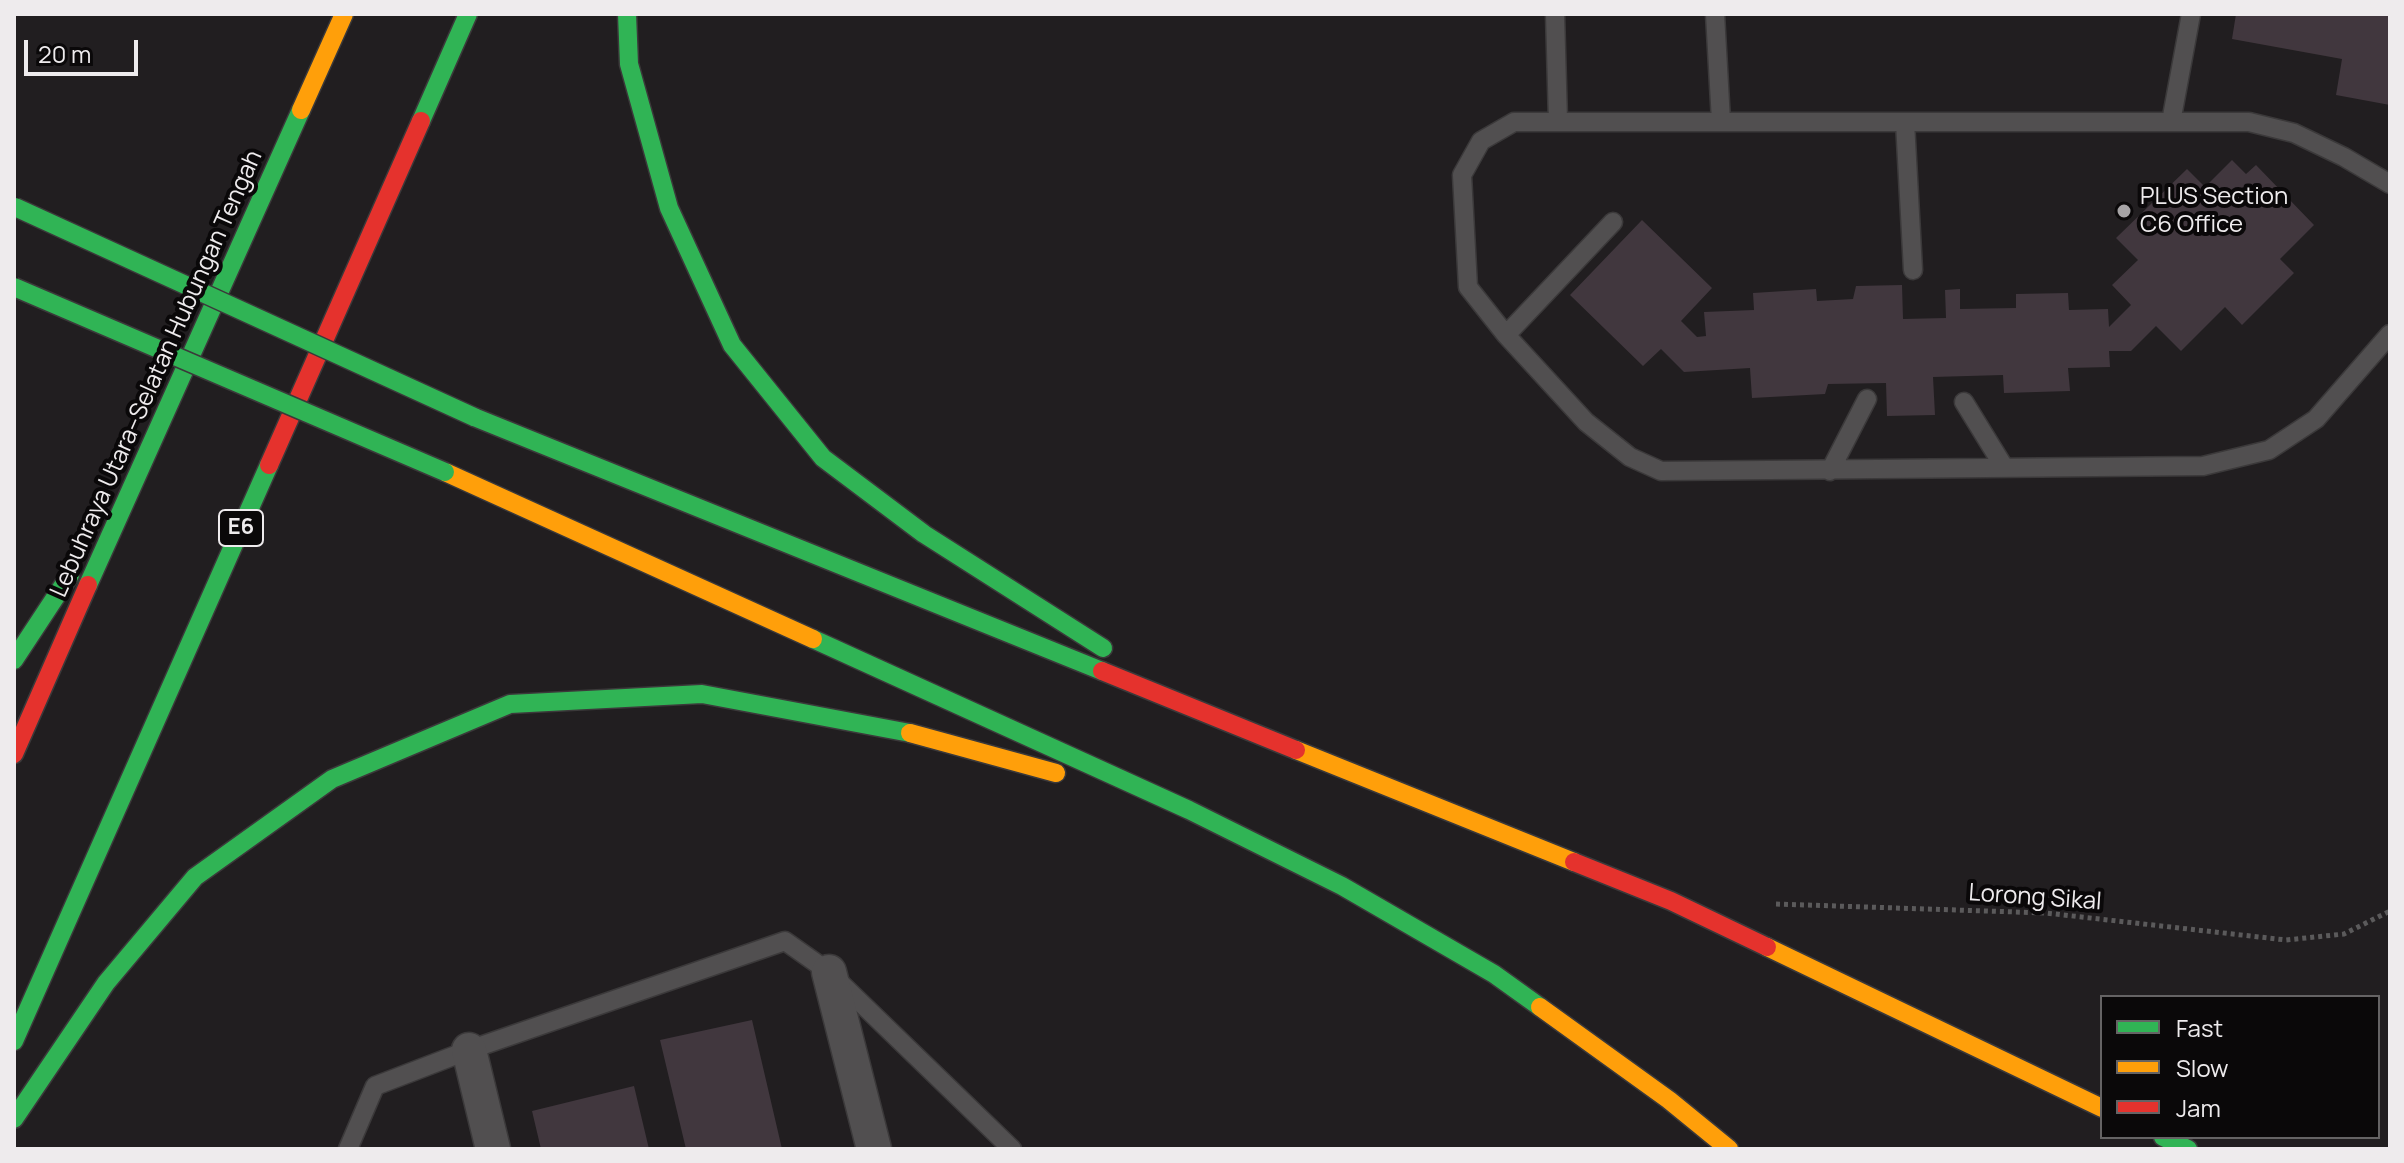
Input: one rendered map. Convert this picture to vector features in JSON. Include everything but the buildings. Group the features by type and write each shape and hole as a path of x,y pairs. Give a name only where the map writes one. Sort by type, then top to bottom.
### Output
{"highway":[{"name":"Lebuhraya Utara–Selatan Hubungan Tengah","path":"14,754 134,479 344,14"},
{"name":"E6","path":"14,1041 468,14"},
{"path":"627,14 629,64 669,208 732,345 823,458 924,534 1119,658 1229,722"},
{"path":"15,207 474,417 1671,901 2100,1107"},
{"path":"14,287 445,472 1189,810 1342,886 1494,974 1669,1100 1729,1149"},
{"path":"14,660 134,479"},
{"path":"14,1119 106,983 195,877 332,779 510,704 702,694 911,733 1189,810"},
{"path":"2167,1139 2188,1149"}],"street":[{"path":"829,972 874,1149"},
{"path":"469,1050 493,1149"}],"lane":[{"path":"1555,14 1558,121"},
{"path":"1715,14 1721,121"},
{"path":"2171,122 2191,14"},
{"path":"2390,184 2294,133 2249,122 1514,122 1481,141 1462,175 1468,287 1506,335 1586,422 1630,457 1661,471 2203,466 2269,450 2316,419 2390,334"},
{"path":"1905,122 1913,270"},
{"path":"1506,335 1613,222"},
{"path":"1830,471 1867,399"},
{"path":"1964,402 2004,467"},
{"path":"348,1149 375,1086 469,1050 785,941 829,972 1012,1149"}],"path":[{"name":"Lorong Sikal","path":"1765,904 2046,913 2286,940 2344,934 2390,911"}],"traffic: fast":[{"path":"421,121 468,14"},
{"path":"627,14 629,64 669,208 732,345 823,458 924,534 1103,648"},
{"path":"88,585 301,110"},
{"path":"15,207 474,417"},
{"path":"14,287 445,472"},
{"path":"474,417 1102,671"},
{"path":"14,1041 269,465"},
{"path":"14,660 70,575"},
{"path":"813,639 1189,810 1342,886 1494,974 1540,1007"},
{"path":"14,1119 106,983 195,877 332,779 510,704 702,694 910,733"},
{"path":"2167,1139 2188,1149"}],"traffic: slow":[{"path":"301,110 344,14"},
{"path":"445,472 813,639"},
{"path":"910,733 1056,773"},
{"path":"1296,750 1574,862"},
{"path":"1767,947 2100,1107"},
{"path":"1540,1007 1669,1100 1729,1149"}],"traffic: jam":[{"path":"269,465 421,121"},
{"path":"14,754 88,585"},
{"path":"1102,671 1296,750"},
{"path":"1574,862 1671,901 1767,947"}],"place":[{"name":"PLUS Section C6 Office","path":"2124,211"}]}
